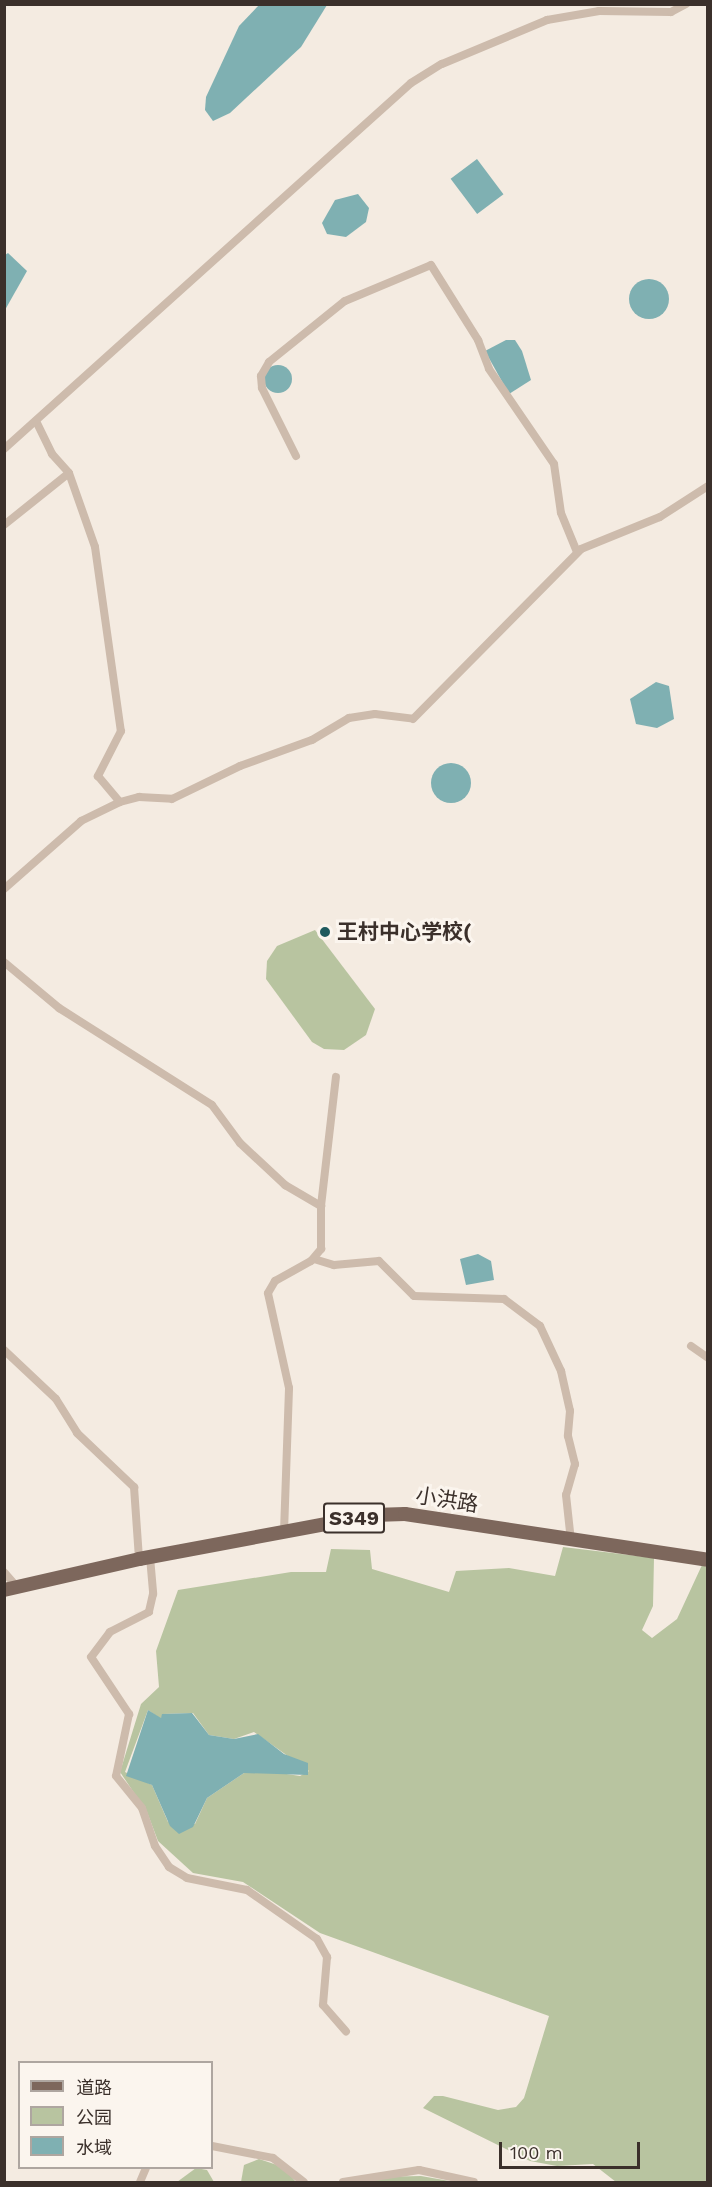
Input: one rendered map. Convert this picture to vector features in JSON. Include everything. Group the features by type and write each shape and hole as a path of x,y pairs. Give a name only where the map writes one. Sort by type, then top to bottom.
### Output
{"main road":[{"name":"小洪路","path":"10,1588 144,1558 284,1532 405,1514 708,1560"}],"street":[{"path":"4,449 387,102 426,73 560,17 599,10 671,12 686,4"},
{"path":"296,456 262,388 262,372 278,354 345,301 431,265 478,340 489,369 554,464 561,513 578,552"},
{"path":"36,421 52,454 69,473 95,547 121,731 99,769 99,781 120,802"},
{"path":"4,525 69,473"},
{"path":"4,889 81,821 120,802 139,797 171,799 240,766 312,740 349,718 375,714 413,719 578,552 660,517 708,486"},
{"path":"4,962 59,1008 212,1105 240,1143 285,1185 321,1206"},
{"path":"284,1532 289,1388 285,1354 268,1297 275,1281 314,1259 321,1249 321,1206 336,1077"},
{"path":"314,1259 334,1265 379,1262 414,1296 504,1299 540,1326 561,1371 570,1411 568,1436 575,1464 566,1495 571,1541"},
{"path":"690,1346 708,1358"},
{"path":"4,1350 56,1400 76,1433 134,1487 144,1558 153,1594 149,1612 110,1632 91,1657 129,1714 116,1776 142,1808 155,1846 169,1867 187,1878 248,1890 317,1939 327,1957 323,2004 346,2031"},
{"path":"4,1572 10,1588"},
{"path":"213,2146 273,2158 304,2182"},
{"path":"343,2182 419,2170 474,2182"}],"green space":[{"path":"315,930 375,1009 366,1035 344,1050 324,1049 312,1042 266,979 267,961 277,946"},
{"path":"563,1547 654,1558 653,1606 642,1630 652,1638 677,1619 702,1565 707,1567 707,2182 616,2182 593,2164 557,2166 530,2161 423,2108 434,2096 443,2096 498,2110 516,2107 524,2098 549,2016 320,1933 243,1882 193,1873 158,1841 147,1812 120,1772 141,1704 159,1687 156,1651 178,1590 291,1572 326,1572 331,1549 370,1550 372,1569 449,1592 456,1571 509,1568 555,1576","holes":["148,1710 161,1719 163,1714 193,1713 209,1735 234,1739 254,1732 309,1771 300,1776 260,1770 244,1773 207,1798 195,1824 168,1822 152,1785 125,1772"]},
{"path":"259,2159 283,2167 296,2182 241,2182 244,2165"},
{"path":"195,2169 202,2169 207,2170 214,2182 177,2182"},
{"path":"421,2176 455,2182 368,2182 377,2177"}],"water":[{"path":"259,5 327,5 301,47 230,113 213,121 205,110 206,97 239,26"},
{"path":"477,159 503,194 477,214 451,179"},
{"path":"358,194 369,208 366,222 346,237 327,234 322,223 335,200"},
{"path":"8,253 27,271 5,310 5,255"},
{"path":"649,279 657,280 663,285 668,291 668,307 663,313 657,318 649,319 641,318 635,313 630,307 629,299 630,291 635,285 641,280"},
{"path":"506,340 515,340 522,351 531,380 509,394 485,351"},
{"path":"278,365 288,369 292,379 288,389 278,393 268,389 264,379 268,369"},
{"path":"656,682 669,686 674,719 657,728 636,724 630,699"},
{"path":"451,763 459,764 465,769 470,775 470,791 465,797 459,802 451,803 443,802 437,797 432,791 431,783 432,775 437,769 443,764"},
{"path":"478,1254 491,1261 494,1280 466,1285 460,1259"},
{"path":"148,1710 161,1718 162,1714 192,1713 209,1735 234,1739 258,1734 284,1754 308,1763 308,1775 244,1773 207,1798 193,1827 179,1834 170,1826 152,1785 126,1776"}],"place":[{"name":"王村中心学校(","path":"325,932"}]}
